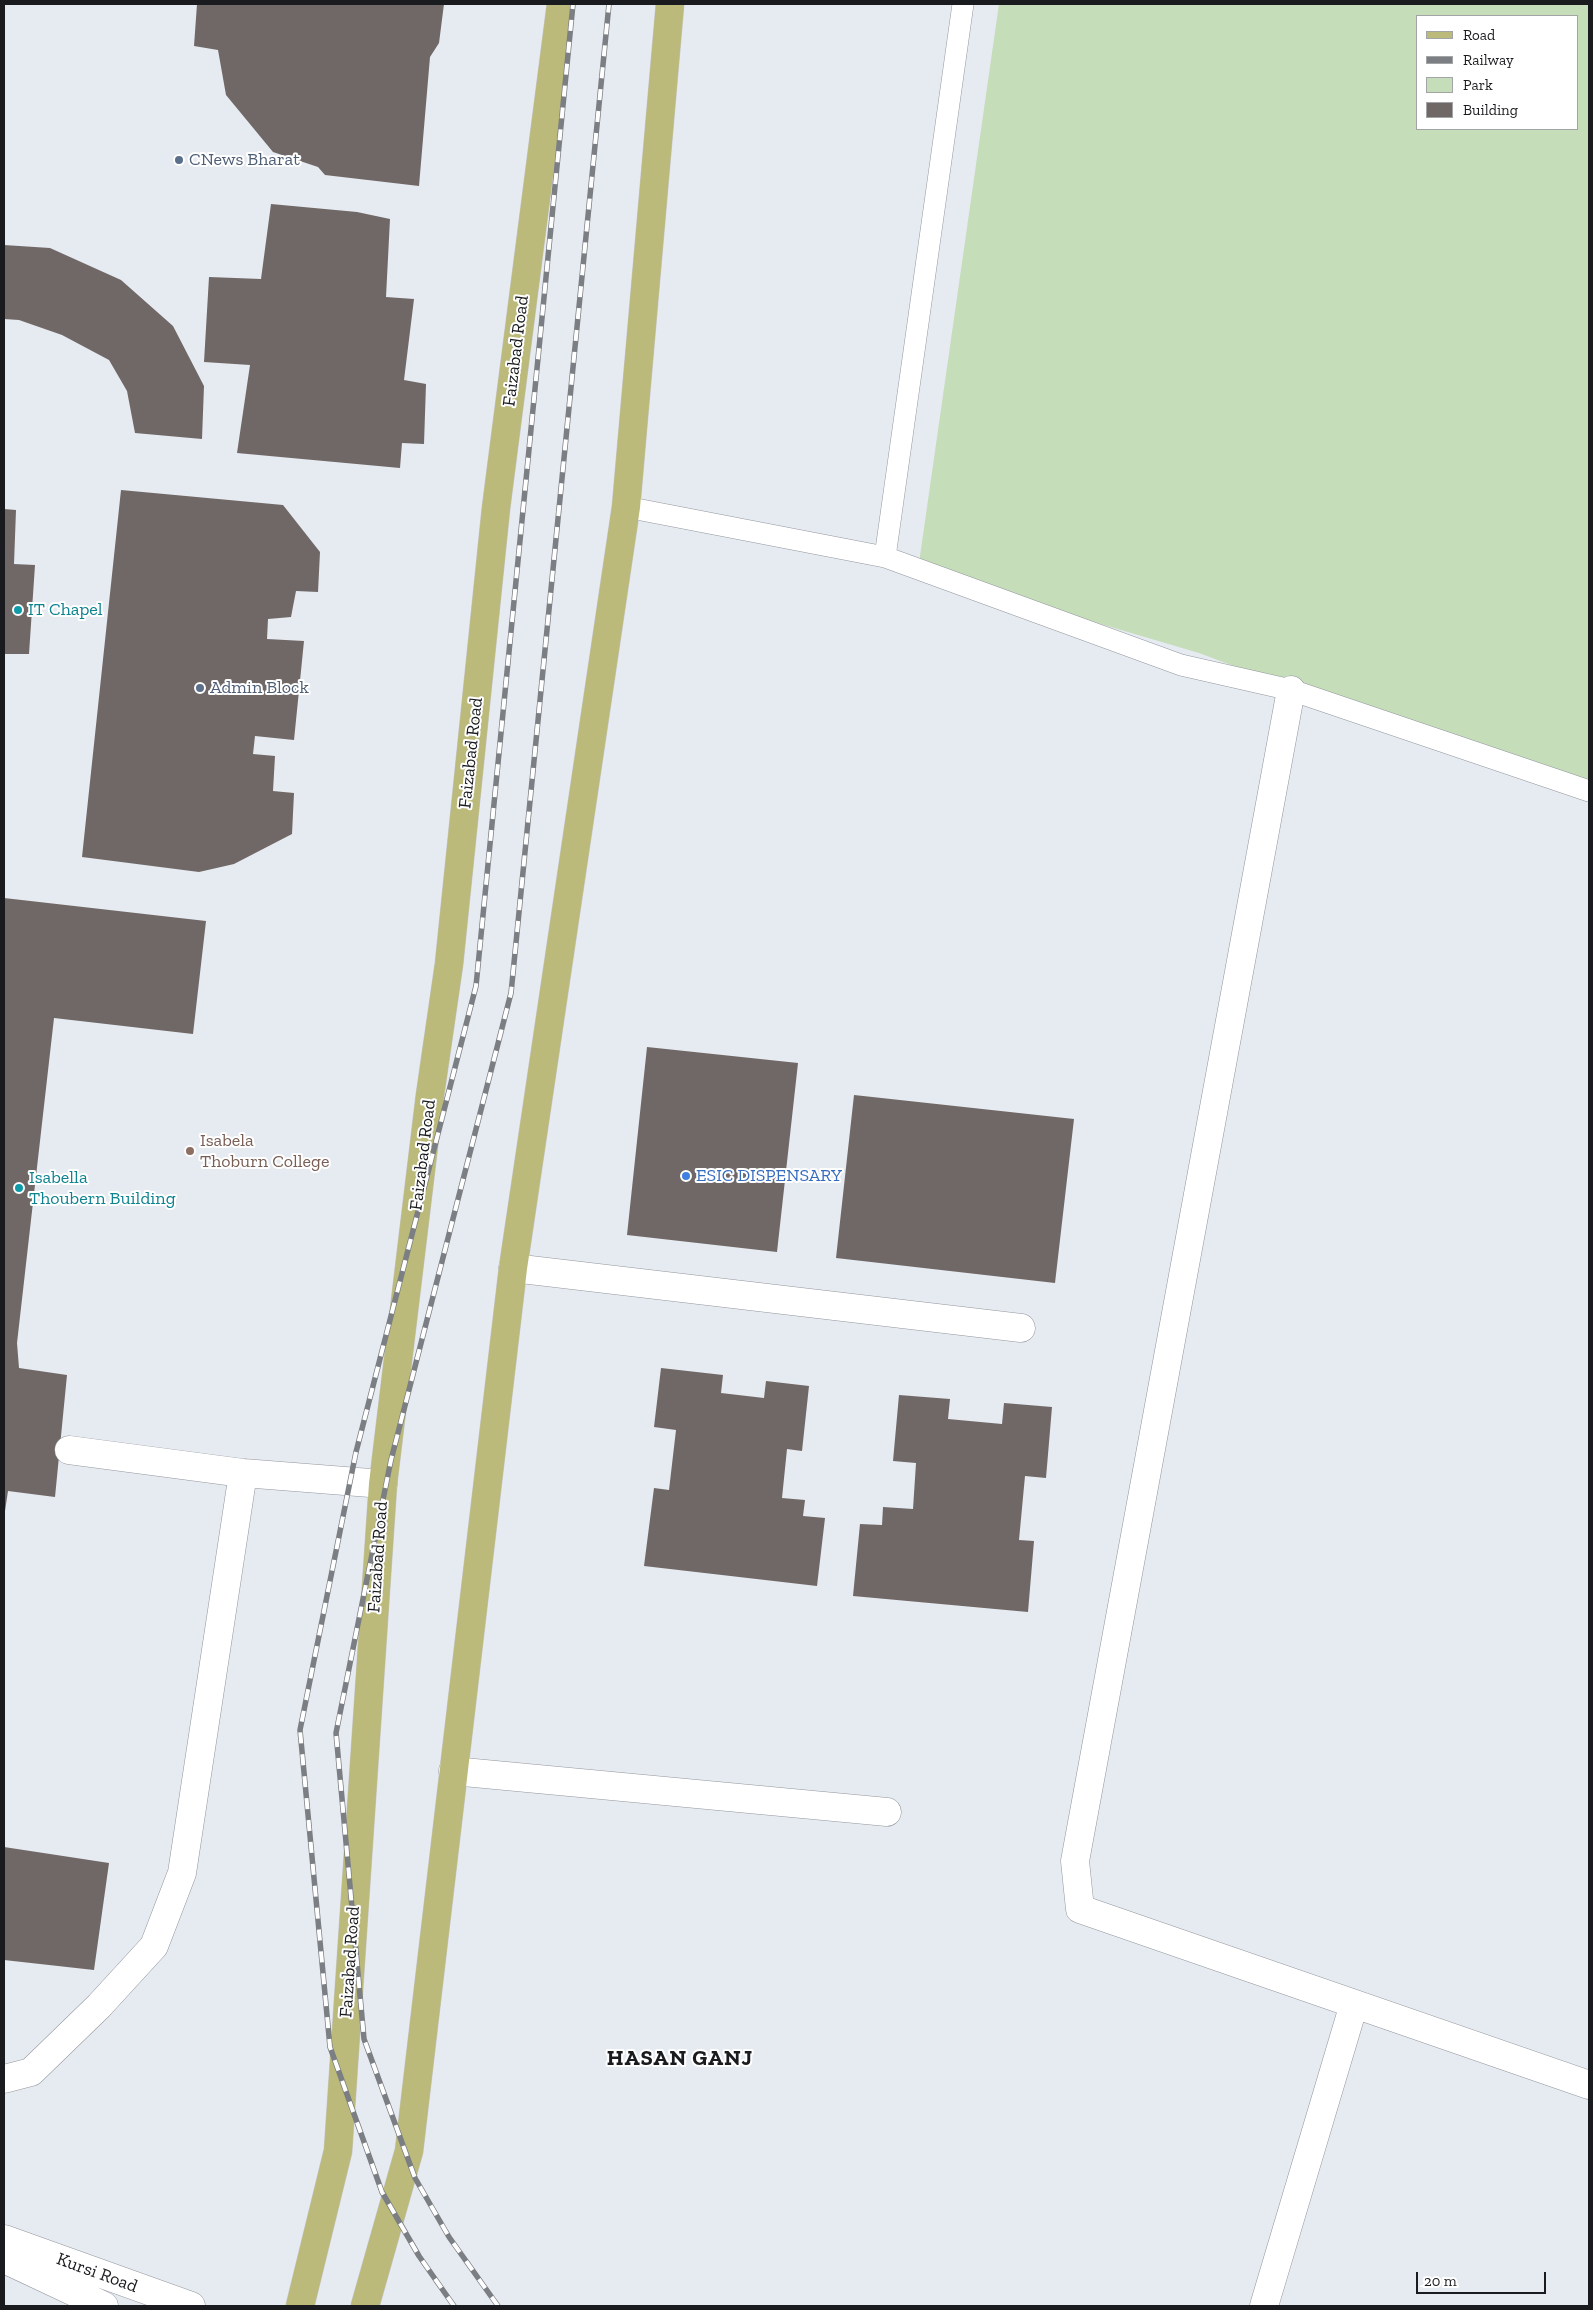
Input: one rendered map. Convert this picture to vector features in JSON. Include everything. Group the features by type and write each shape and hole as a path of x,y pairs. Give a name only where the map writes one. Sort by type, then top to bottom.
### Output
{"main road":[{"name":"Faizabad Road","path":"300,2306 338,2151 383,1484 430,1095 449,964 496,508 562,4"},
{"path":"365,2306 409,2151 513,1268 626,507 670,4"}],"street":[{"path":"1291,690 1075,1861 1080,1909 1589,2085"},
{"path":"513,1268 1020,1328"},
{"path":"69,1450 243,1473 383,1484"},
{"path":"4,2079 31,2072 98,2006 154,1946 182,1873 243,1473"},
{"path":"453,1771 887,1812"},
{"path":"1264,2306 1354,2004"},
{"name":"Kursi Road","path":"4,2240 191,2306"},
{"name":"Kursi Road","path":"4,2259 104,2306"}],"lane":[{"path":"885,557 962,4"},
{"path":"626,507 885,557 1181,665 1291,690 1589,791"}],"green space":[{"path":"999,4 1589,4 1589,799 1199,653 918,570"}],"building":[{"path":"197,4 444,4 439,43 430,57 419,186 325,175 318,167 273,152 226,95 218,50 194,46"},
{"path":"271,204 357,212 390,219 386,297 414,299 404,380 426,384 424,444 402,443 400,468 237,453 250,365 204,362 209,277 261,279"},
{"path":"4,245 50,248 121,280 173,326 204,386 202,439 135,433 127,391 109,360 62,335 19,320 4,319"},
{"name":"Admin Block","path":"121,490 283,505 320,552 318,592 296,591 291,617 268,619 267,639 304,641 294,740 255,736 253,754 275,756 273,791 294,793 292,834 234,864 199,872 82,857"},
{"name":"IT Chapel","path":"4,509 16,510 14,564 35,565 29,654 4,654"},
{"name":"Isabella Thoubern Building","path":"4,898 206,921 193,1034 54,1018 17,1343 19,1368 67,1375 55,1497 8,1491 5,1511"},
{"path":"647,1047 798,1063 777,1252 627,1235"},
{"path":"854,1095 1074,1119 1055,1283 836,1258"},
{"path":"661,1368 723,1375 721,1393 764,1398 766,1381 809,1386 802,1451 787,1449 782,1498 805,1500 803,1516 825,1518 817,1586 644,1566 654,1488 669,1490 676,1430 654,1427"},
{"path":"899,1395 950,1399 948,1419 1002,1424 1004,1403 1052,1407 1046,1478 1025,1476 1019,1540 1034,1541 1028,1612 853,1596 860,1524 882,1525 883,1507 913,1509 916,1463 893,1461"},
{"path":"4,1847 109,1863 94,1970 4,1960"}],"railway":[{"path":"454,2306 419,2256 382,2192 330,2047 300,1730 356,1452 476,986 573,4"},
{"path":"498,2306 449,2237 415,2178 364,2039 336,1733 391,1460 511,993 609,4"}],"place":[{"name":"CNews Bharat","path":"179,160"},
{"name":"IT Chapel","path":"18,610"},
{"name":"Admin Block","path":"200,688"},
{"name":"Isabela Thoburn College","path":"190,1151"},
{"name":"ESIC DISPENSARY","path":"686,1176"},
{"name":"Isabella Thoubern Building","path":"19,1188"}],"district":[{"name":"HASAN GANJ","path":"680,2059"}]}
